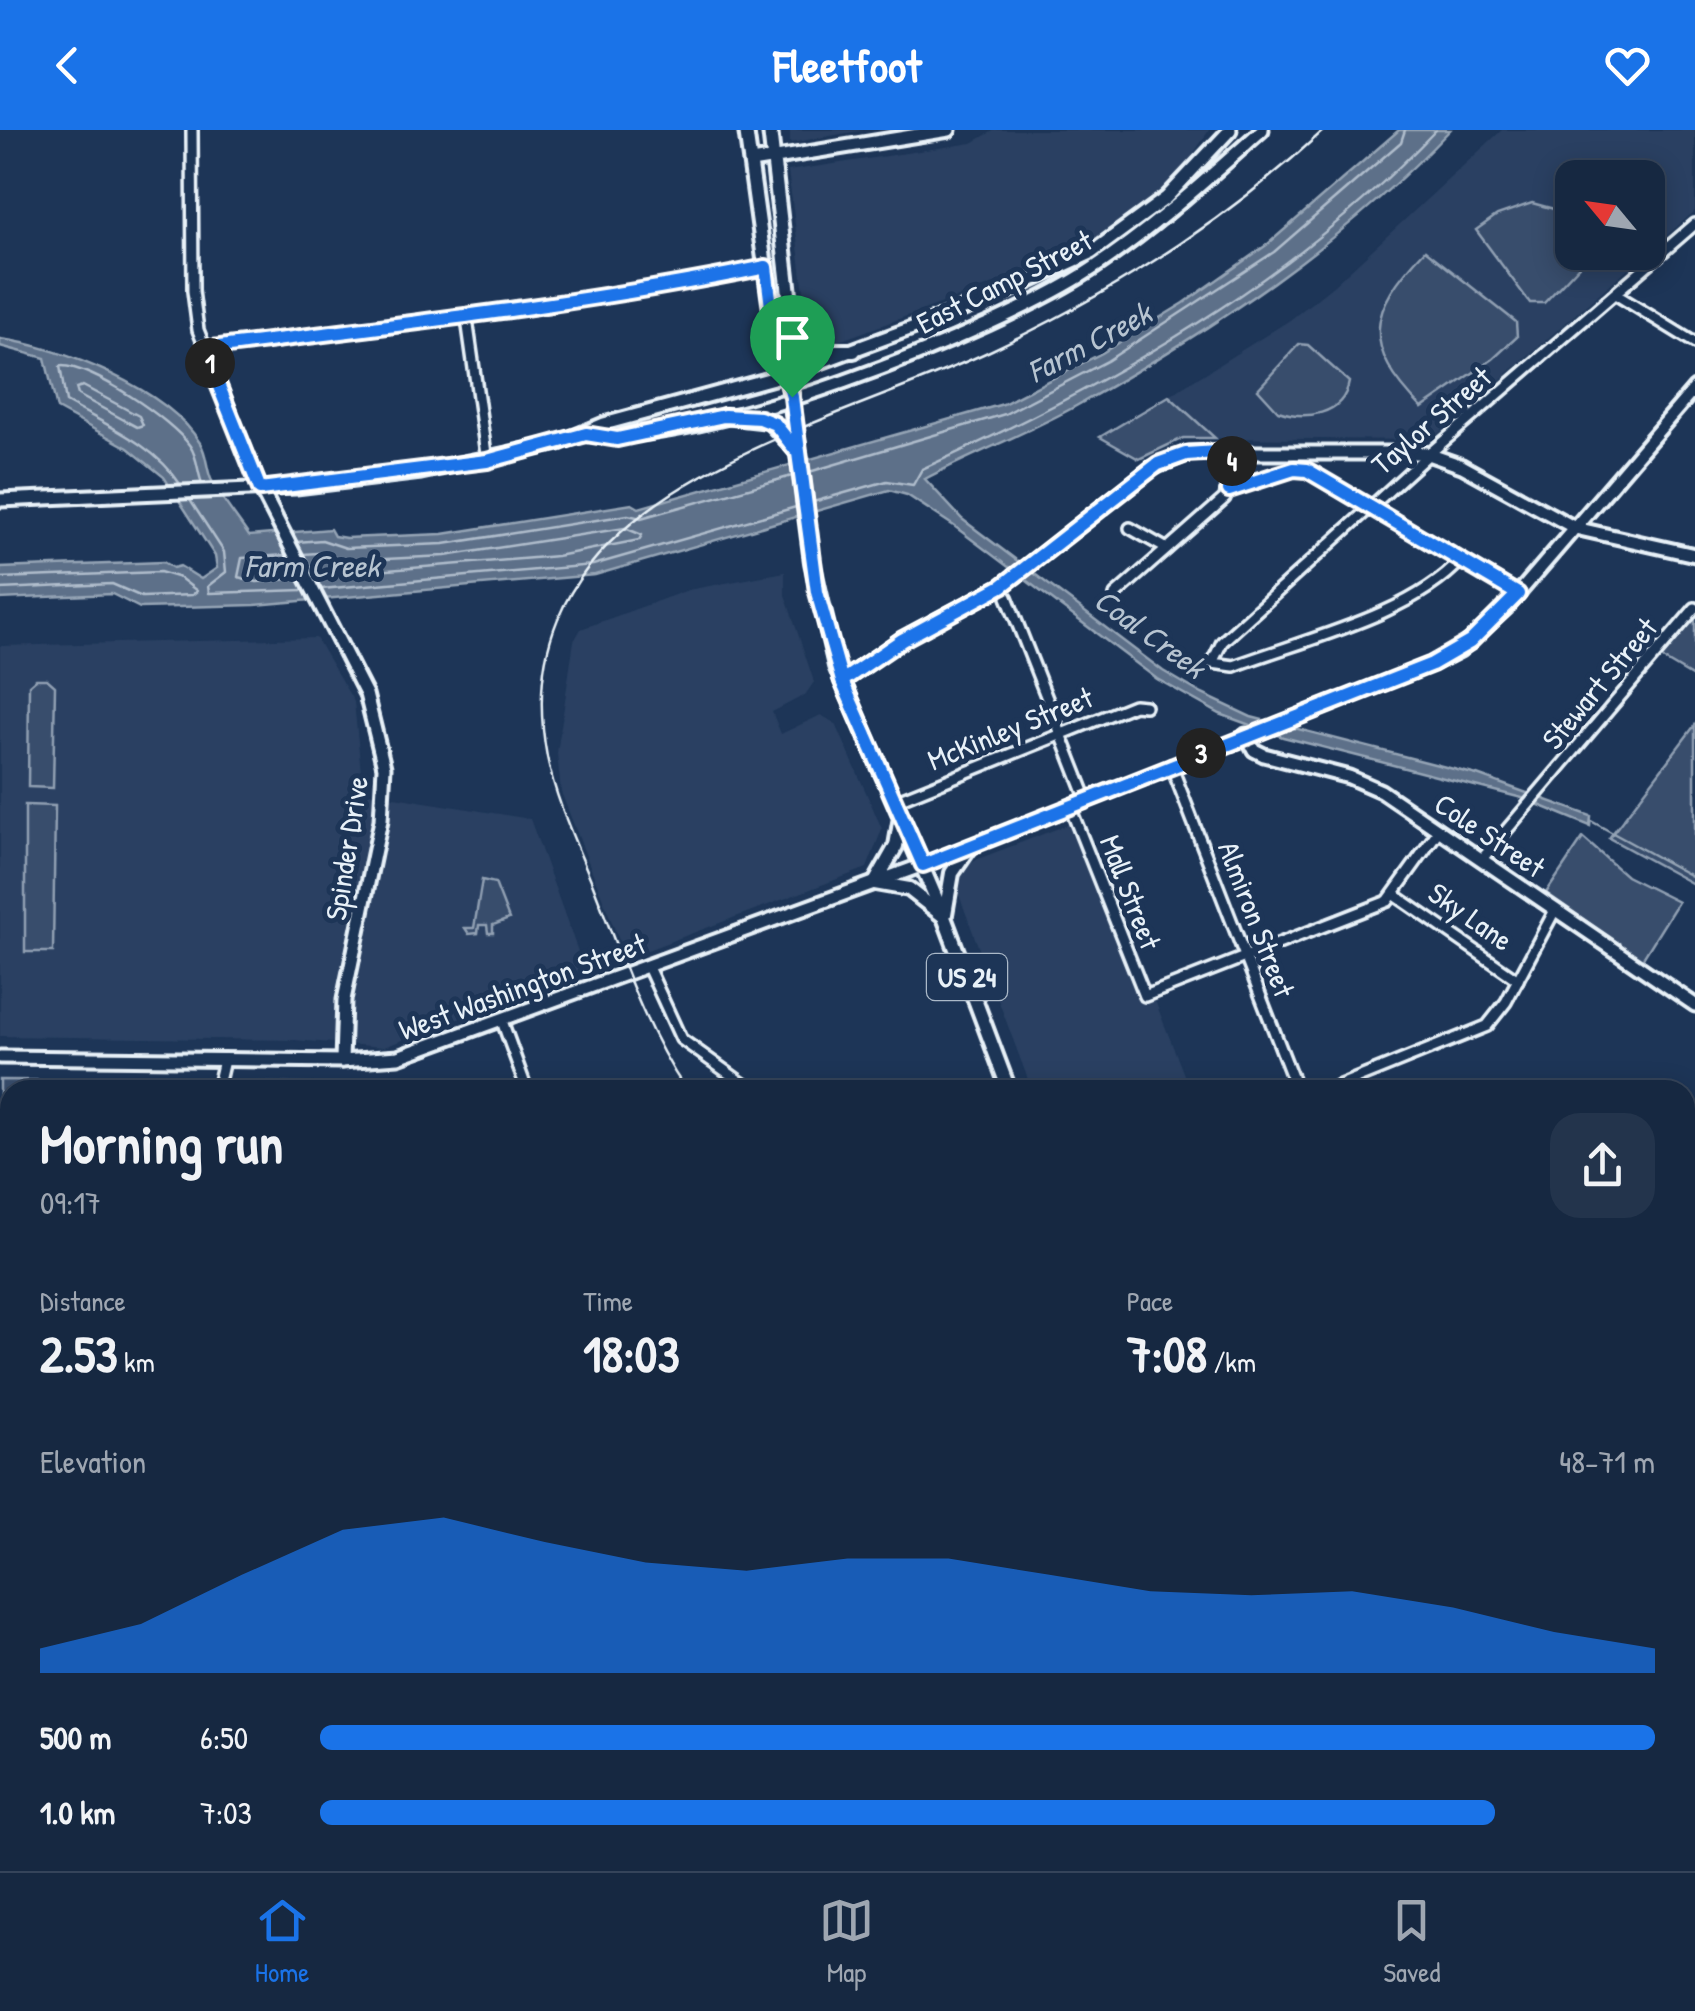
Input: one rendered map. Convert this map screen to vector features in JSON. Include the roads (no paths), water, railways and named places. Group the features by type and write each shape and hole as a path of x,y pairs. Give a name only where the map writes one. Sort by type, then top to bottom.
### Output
{"main road":[{"name":"US 24","path":"746,130 775,338 792,397 817,592 842,681 923,865 1005,1080"},
{"name":"US 24","path":"770,130 792,319 788,374"},
{"path":"750,162 950,130"},
{"name":"East Camp Street","path":"586,434 604,424 788,374 854,351 1019,287 1091,254 1166,198 1230,130"},
{"name":"East Camp Street","path":"586,434 617,439 724,416 792,397 924,350 1072,282 1136,238 1262,130"},
{"path":"792,319 819,351 854,351"},
{"name":"West Washington Street","path":"0,1057 342,1061 398,1057 923,865 1088,800 1452,655 1518,594 1695,388"},
{"path":"724,416 768,421 798,453"},
{"path":"0,500 260,489 487,461 586,434"},
{"path":"842,681 902,640 1016,575 1158,464 1186,454 1429,454 1462,466 1574,528 1695,555"},
{"name":"Spinder Drive","path":"260,489 334,628 376,722 385,787 344,1000 342,1061"},
{"name":"Cole Street","path":"1246,735 1254,750 1264,755 1370,784 1695,1005"},
{"path":"901,815 896,846 874,883 909,889 944,917 952,874 970,846"}],"street":[{"path":"192,130 193,291 204,349 260,489"},
{"name":"Taylor Street","path":"1460,560 1428,590 1373,614 1234,666 1212,663 1222,642 1370,507 1695,224"},
{"path":"204,349 467,319 622,296 766,267"},
{"path":"1615,294 1695,342"},
{"path":"467,319 487,461"},
{"path":"1229,490 1233,451"},
{"path":"1114,595 1229,490 1301,469 1518,594"},
{"path":"1130,528 1167,549"},
{"path":"1007,597 1088,800"},
{"name":"Stewart Street","path":"1482,859 1695,608"},
{"name":"McKinley Street","path":"895,800 1134,705 1145,706"},
{"name":"Almiron Street","path":"1171,765 1293,1080"},
{"name":"Mall Street","path":"1070,807 1145,996 1244,957"},
{"path":"1244,957 1395,895 1438,830"},
{"name":"Sky Lane","path":"1395,895 1518,980"},
{"path":"1354,1080 1482,1030 1500,1012 1555,910"},
{"path":"648,967 681,1039 738,1080"},
{"path":"502,1020 523,1080"},
{"path":"219,1080 224,1060"}],"water":[{"name":"Farm Creek","path":"1399,130 1450,130 1366,210 1226,315 1076,406 925,479 962,519 1163,671 1202,694 1251,717 1477,775 1591,816 1590,826 1522,798 1283,737 1220,714 1157,679 954,526 907,495 889,490 595,575 255,605 140,608 112,594 0,599 0,568 163,562 173,568 180,566 201,579 217,568 215,556 164,477 128,448 57,409 45,358 0,346 0,339 81,361 164,405 200,443 211,479 249,536 330,529 334,536 346,538 443,534 632,504 639,508 1003,404 1102,353 1184,303 1268,244"}],"waterway":[{"name":"Coal Creek","path":"1591,821 1695,878"}],"railway":[{"path":"680,1080 634,990 561,806 547,757 545,667 571,593 619,533 685,485 761,446 992,350 1081,304 1208,225 1324,130"}]}
